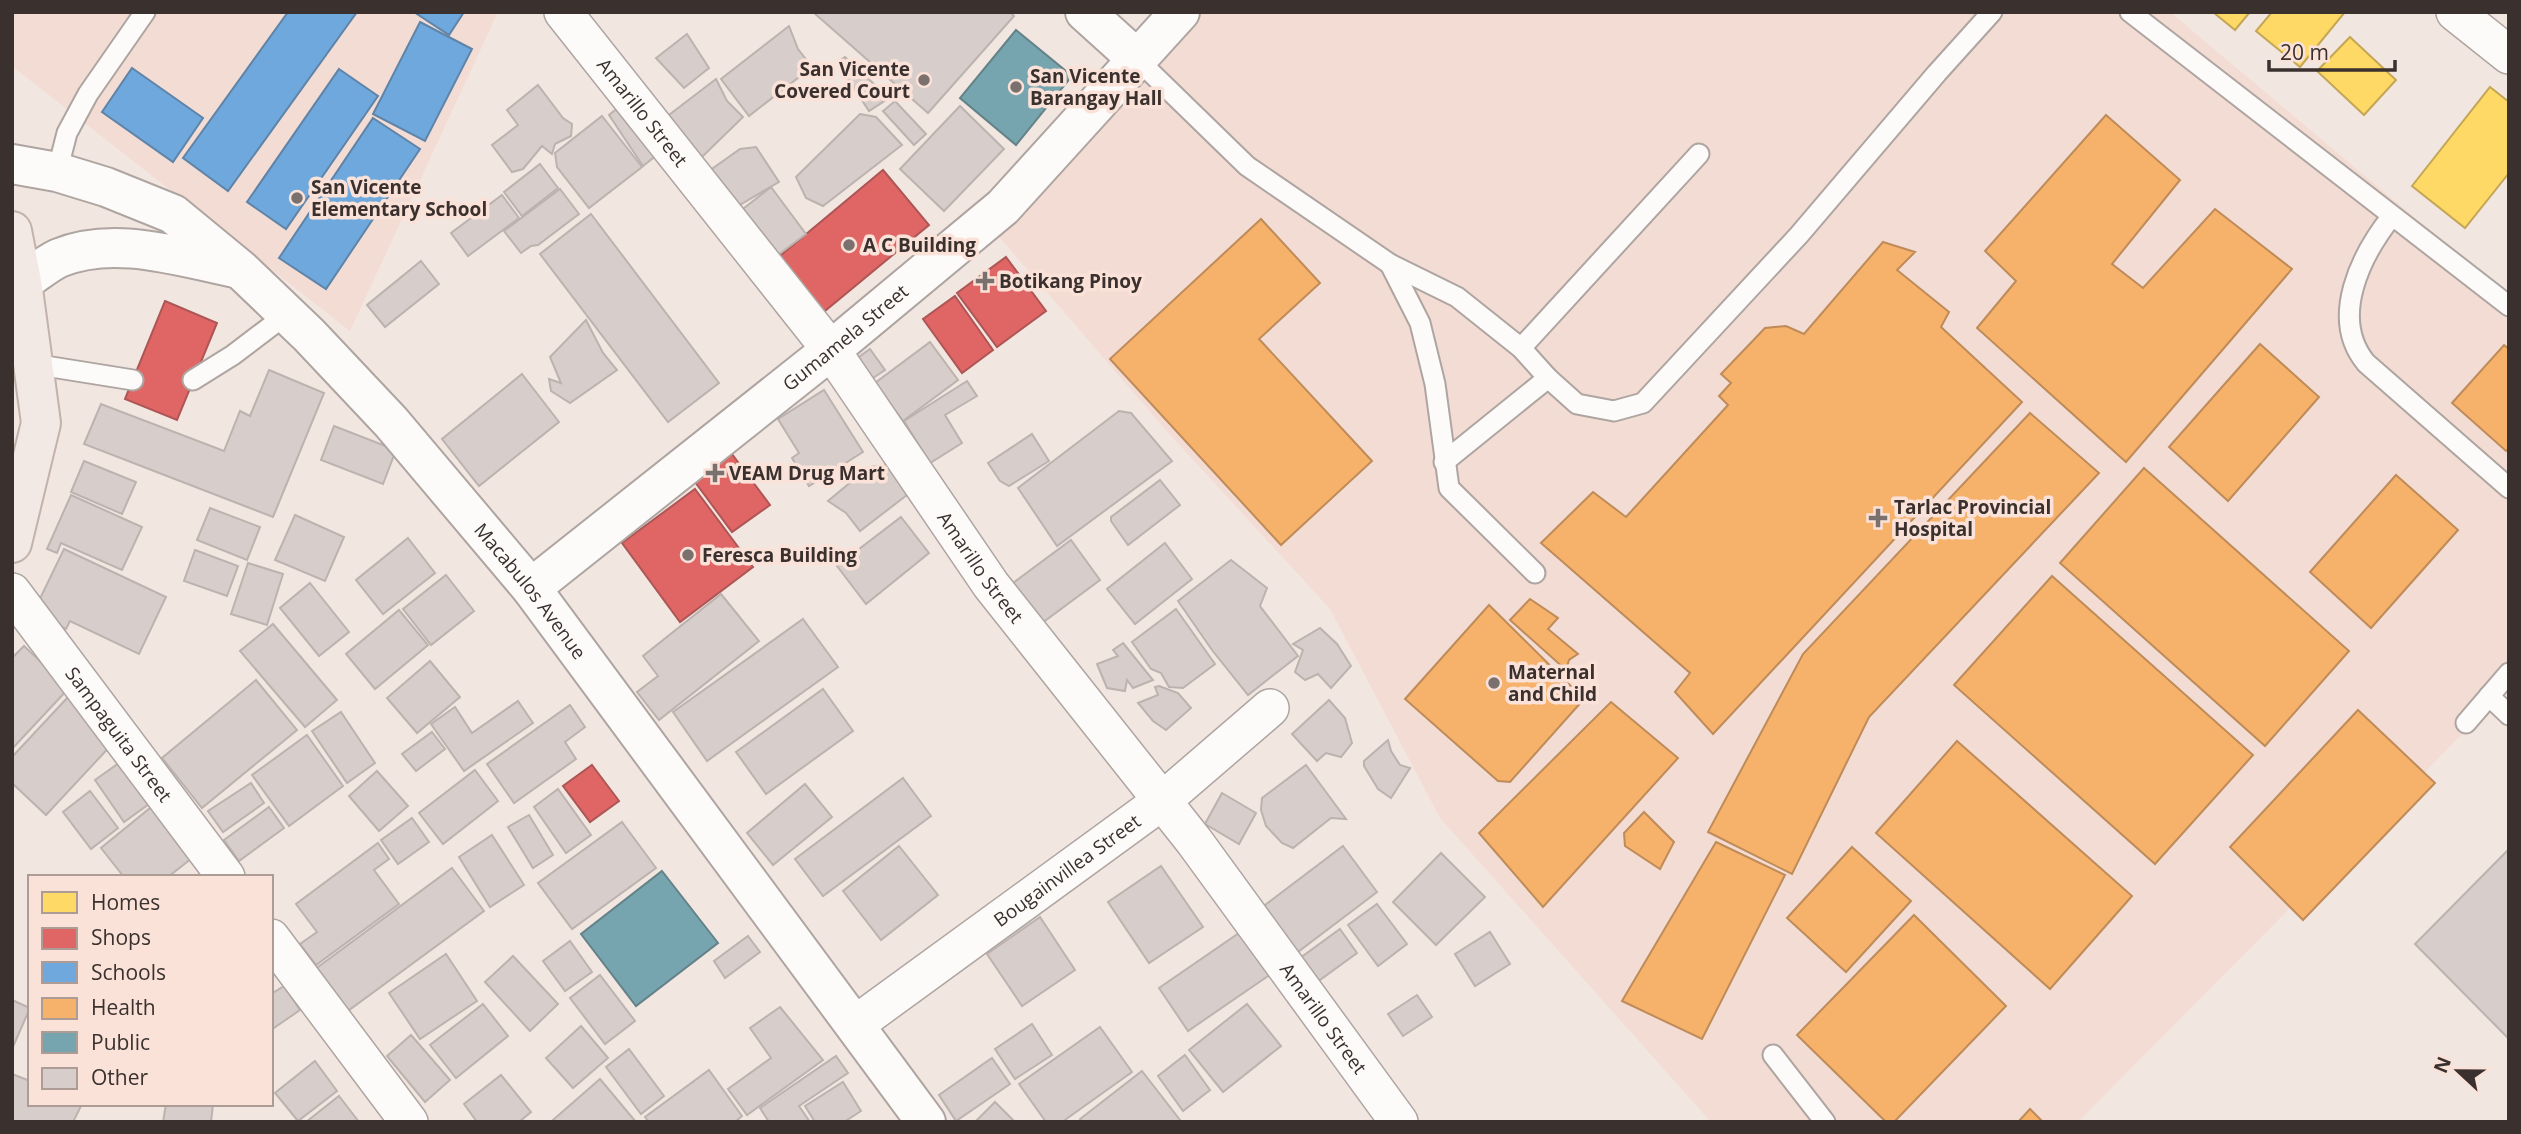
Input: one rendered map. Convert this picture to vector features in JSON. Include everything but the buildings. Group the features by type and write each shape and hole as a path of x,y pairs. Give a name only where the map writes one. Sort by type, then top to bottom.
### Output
{"highway":[{"path":"12,231 22,282 41,423 12,543"}],"street":[{"name":"Amarillo Street","path":"563,12 831,350 990,585 1194,841 1399,1122"},
{"path":"1085,12 1137,59"},
{"name":"Gumamela Street","path":"531,588 831,350 1003,207 1180,12"},
{"path":"2455,12 2509,55"},
{"name":"Macabulos Avenue","path":"12,164 57,172 106,187 173,214 241,270 391,422 531,588 926,1122"},
{"path":"22,282 57,259 93,248 150,250 241,270"},
{"name":"Sampaguita Street","path":"12,592 224,875"},
{"name":"Bougainvillea Street","path":"856,1024 1162,801 1270,708"},
{"path":"273,941 409,1122"}],"lane":[{"path":"57,172 67,133 88,94 145,12"},
{"path":"1137,59 1247,166 1390,264 1457,297 1521,348 1548,378 1577,404 1614,411 1643,402 1799,235 1992,12"},
{"path":"2130,12 2509,306"},
{"path":"1521,348 1699,154"},
{"path":"2392,216 2362,259 2352,292 2350,320 2354,349 2366,363 2509,488"},
{"path":"1390,264 1420,323 1435,384 1449,488 1535,573"},
{"path":"193,380 233,355 287,314"},
{"path":"33,363 133,380"},
{"path":"1444,462 1548,378"},
{"path":"2466,723 2509,673"},
{"path":"2489,696 2509,715"},
{"path":"1773,1055 1825,1122"}],"shaded area":[{"name":"San Vicente Elementary School","path":"12,12 498,12 350,331 12,66"},
{"name":"Tarlac Provincial Hospital","path":"1197,12 2170,12 2509,297 2509,687 2078,1122 1711,1122 1440,818 1330,609 1164,428 995,232"}],"place":[{"name":"San Vicente Covered Court","path":"924,80"},
{"name":"San Vicente Barangay Hall","path":"1016,87"},
{"name":"San Vicente Elementary School","path":"297,198"},
{"name":"A C Building","path":"849,245"},
{"name":"Botikang Pinoy","path":"985,281"},
{"name":"VEAM Drug Mart","path":"715,473"},
{"name":"Tarlac Provincial Hospital","path":"1878,518"},
{"name":"Feresca Building","path":"688,555"},
{"name":"Maternal and Child","path":"1494,683"}]}
